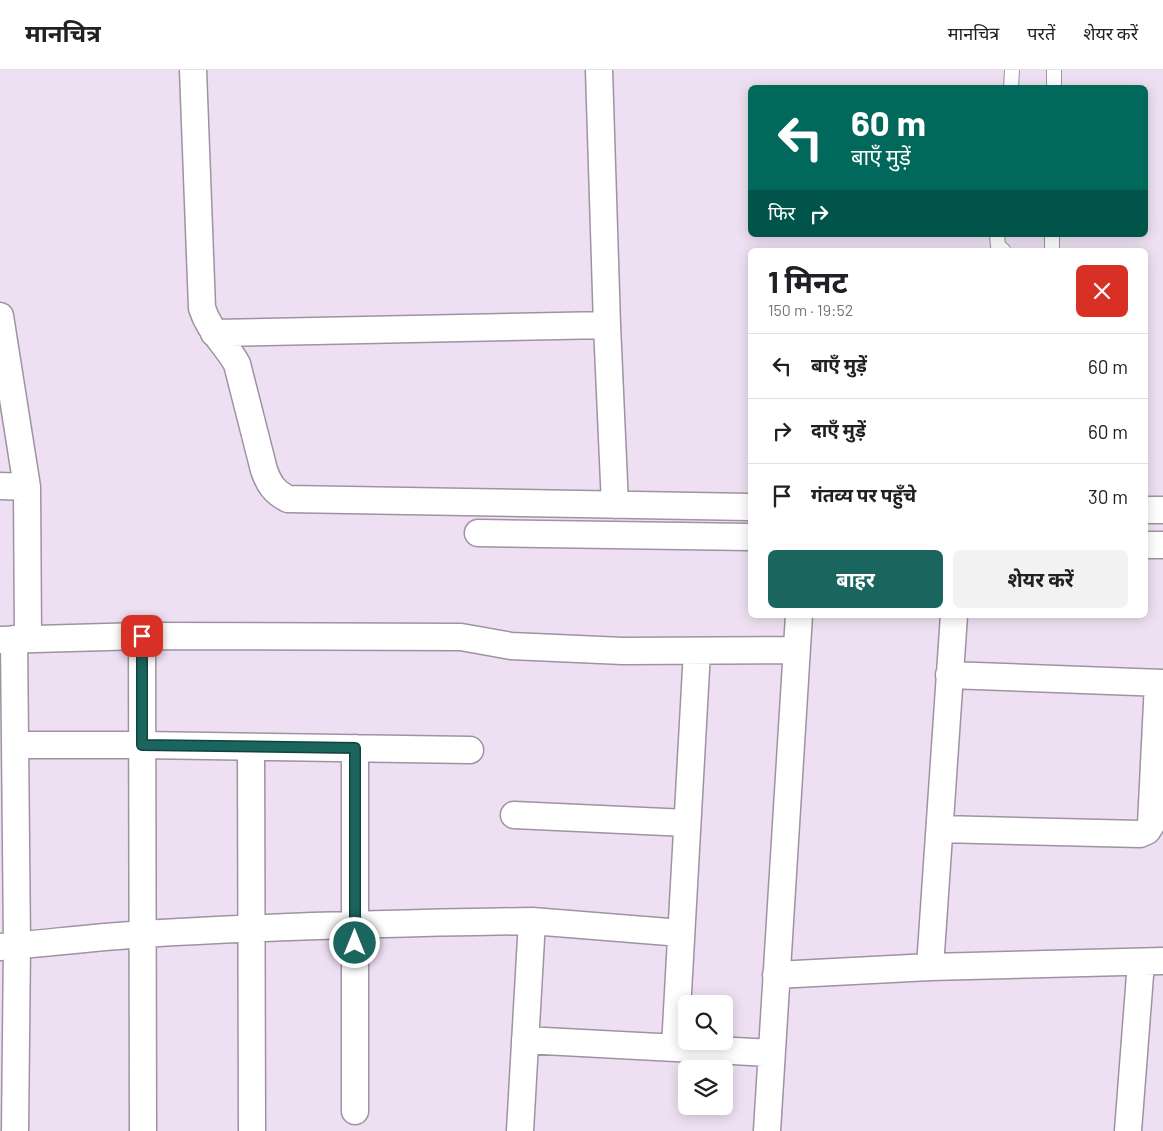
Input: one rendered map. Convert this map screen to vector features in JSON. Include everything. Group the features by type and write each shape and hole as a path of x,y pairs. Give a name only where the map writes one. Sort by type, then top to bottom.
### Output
{"street":[{"path":"194,70 202,308 205,320 231,353 237,364 269,484 277,493 288,498 748,507"},
{"path":"599,70 615,505"},
{"path":"0,316 27,486 14,639 15,745 8,946 15,1131"},
{"path":"214,333 607,325"},
{"path":"0,486 27,486"},
{"path":"1148,510 1163,510"},
{"path":"478,533 748,537"},
{"path":"1148,545 1163,545"},
{"path":"767,1131 799,618"},
{"path":"930,968 954,618"},
{"path":"14,639 142,636 462,637 511,646 623,651 796,650"},
{"path":"142,636 142,1131"},
{"path":"675,1047 697,651"},
{"path":"940,829 1140,834 1147,831 1151,826 1161,683 950,675"},
{"path":"15,745 250,746 470,750"},
{"path":"250,746 252,1131"},
{"path":"355,748 355,1111"},
{"path":"514,815 687,823"},
{"path":"8,946 143,934 355,924 449,922 532,921 681,933"},
{"path":"520,1131 532,921"},
{"path":"776,975 1152,961 1128,1131"},
{"path":"525,1040 771,1053"}],"lane":[{"path":"1012,70 1012,85"},
{"path":"1054,70 1054,85"}],"route":[{"path":"142,636 142,745 355,748 355,943"}]}
